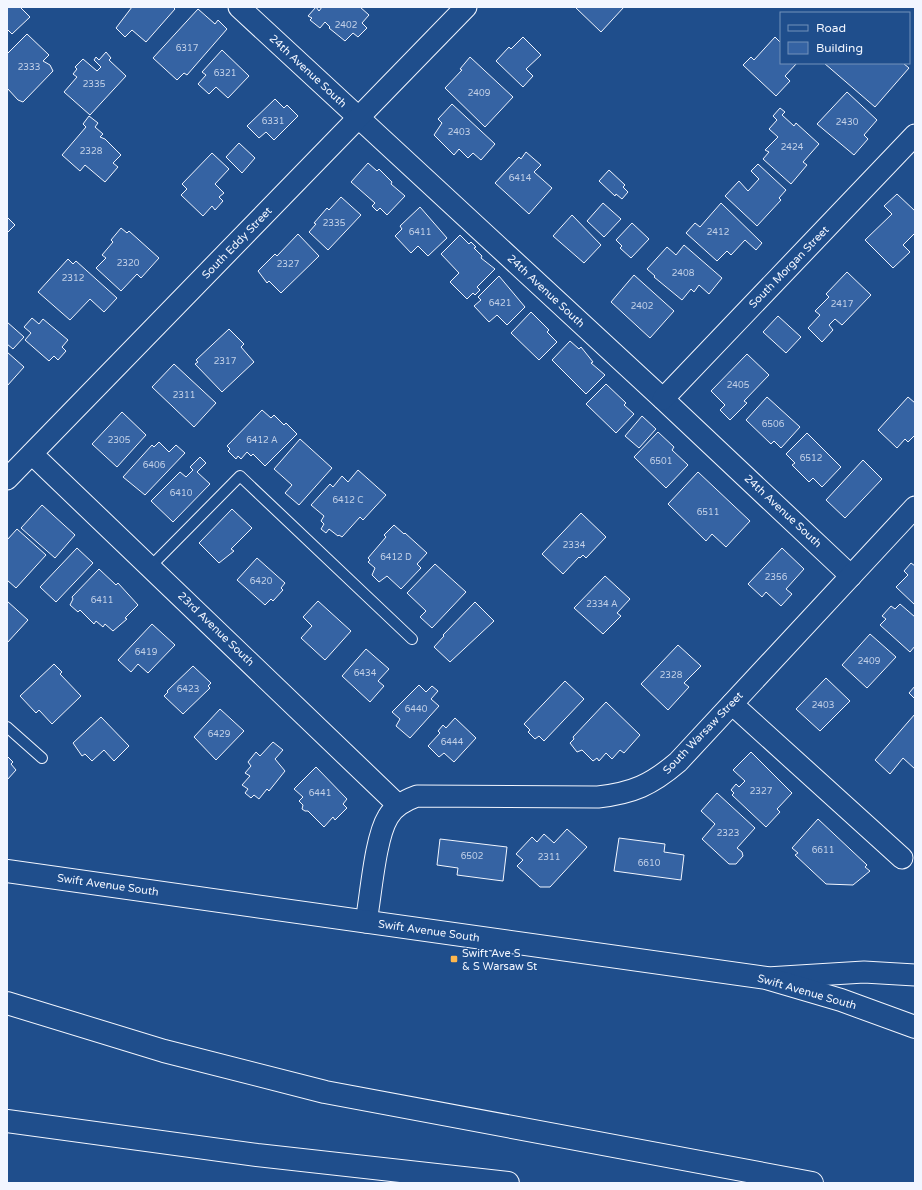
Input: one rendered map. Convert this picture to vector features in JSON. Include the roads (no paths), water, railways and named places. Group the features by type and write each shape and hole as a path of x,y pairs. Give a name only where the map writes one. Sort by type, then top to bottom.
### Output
{"main road":[{"name":"Swift Avenue South","path":"7,871 766,978 841,1000 915,1027"},
{"path":"7,1003 164,1051 325,1092 812,1183"},
{"path":"7,1121 257,1155 508,1183"}],"street":[{"name":"24th Avenue South","path":"239,7 663,399 851,576"},
{"name":"South Eddy Street","path":"7,479 466,7"},
{"name":"South Morgan Street","path":"663,399 915,135"},
{"name":"23rd Avenue South","path":"32,454 151,566 398,805"},
{"name":"South Warsaw Street","path":"366,922 381,830 388,815 398,805 417,796 598,797 621,795 643,787 659,778 678,762 915,507"},
{"path":"732,704 902,858"},
{"path":"766,978 864,972 915,974"}],"lane":[{"path":"151,566 240,476 412,639"},
{"path":"7,727 42,758"}],"place":[{"name":"Swift Ave S & S Warsaw St","path":"454,959"}]}
